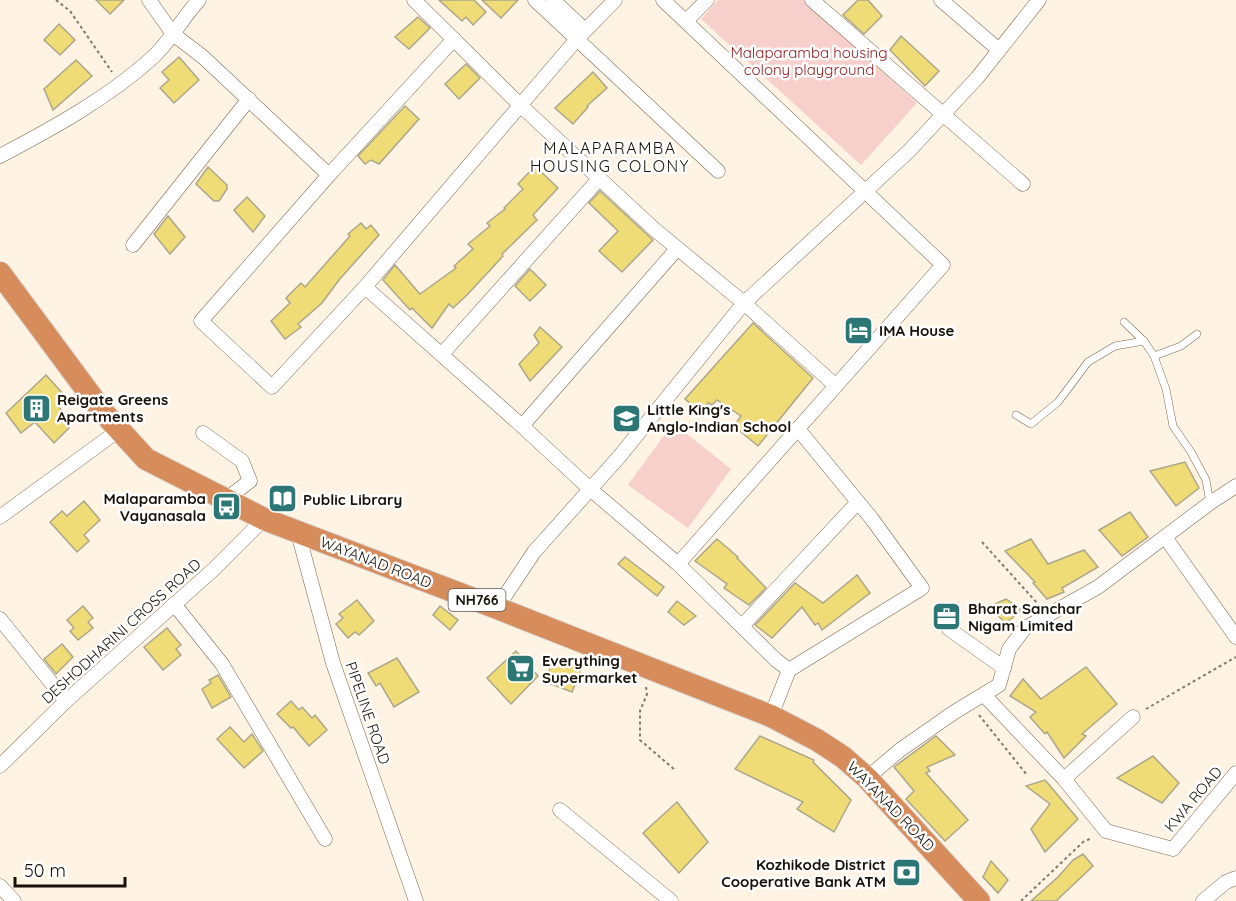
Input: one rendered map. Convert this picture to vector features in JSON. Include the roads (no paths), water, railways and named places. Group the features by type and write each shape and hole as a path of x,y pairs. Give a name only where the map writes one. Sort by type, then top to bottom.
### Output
{"highway":[{"name":"WAYANAD ROAD","path":"0,273 103,412 146,459 264,519 771,716 834,751 867,778 979,901"}],"street":[{"path":"149,0 174,34 203,57 329,175"},
{"path":"0,156 49,130 121,84 153,57 174,34 199,0"},
{"path":"414,0 599,179 676,249 744,303 836,386"},
{"path":"535,0 581,34"},
{"path":"553,0 581,34 718,171"},
{"path":"454,39 329,175 201,321 272,387 365,287 581,34 615,0"},
{"path":"663,0 943,265 678,564"},
{"path":"686,21 707,0"},
{"path":"812,0 1023,184"},
{"path":"941,0 999,50"},
{"path":"497,608 534,552 590,489 744,303 909,151 977,78 1034,2"},
{"path":"133,244 249,99"},
{"path":"442,354 599,179"},
{"path":"522,426 676,249"},
{"path":"365,287 590,489 678,564 789,670"},
{"path":"771,716 789,670 922,588 858,502 798,429"},
{"path":"0,517 119,430"},
{"path":"203,432 242,461 250,482 225,500"},
{"path":"867,778 900,750 999,685 1009,649 1025,628 1098,588 1236,486"},
{"path":"742,626 858,502"},
{"name":"DESHODHARINI CROSS ROAD","path":"0,766 66,701 214,569 264,519"},
{"name":"PIPELINE ROAD","path":"298,532 333,663 416,901"},
{"path":"1165,537 1236,637"},
{"path":"174,604 222,664 325,839"},
{"path":"0,620 66,701"},
{"path":"949,629 1004,668"},
{"path":"984,695 1064,779 1133,717"},
{"name":"KWA ROAD","path":"1064,779 1106,831 1173,849 1236,773"},
{"path":"560,810 671,901"},
{"path":"1203,901 1226,882 1236,878"},
{"path":"0,886 14,901"}],"lane":[{"path":"1124,322 1144,341 1154,356 1166,389 1173,426 1206,480 1210,503"},
{"path":"1154,356 1181,346 1197,334"},
{"path":"1016,415 1031,424 1058,402 1088,362 1115,346 1144,341"}],"place":[{"name":"IMA House","path":"858,330"},
{"name":"Reigate Greens Apartments","path":"36,408"},
{"name":"Little King's Anglo-Indian School","path":"626,418"},
{"name":"Public Library","path":"282,499"},
{"name":"Malaparamba Vayanasala","path":"227,507"},
{"name":"Bharat Sanchar Nigam Limited","path":"947,617"},
{"name":"Everything Supermarket","path":"521,669"},
{"name":"Kozhikode District Cooperative Bank ATM","path":"907,873"}],"district":[{"name":"MALAPARAMBA HOUSING COLONY","path":"610,157"}],"park label":[{"name":"Malaparamba housing colony playground","path":"809,60"}]}
